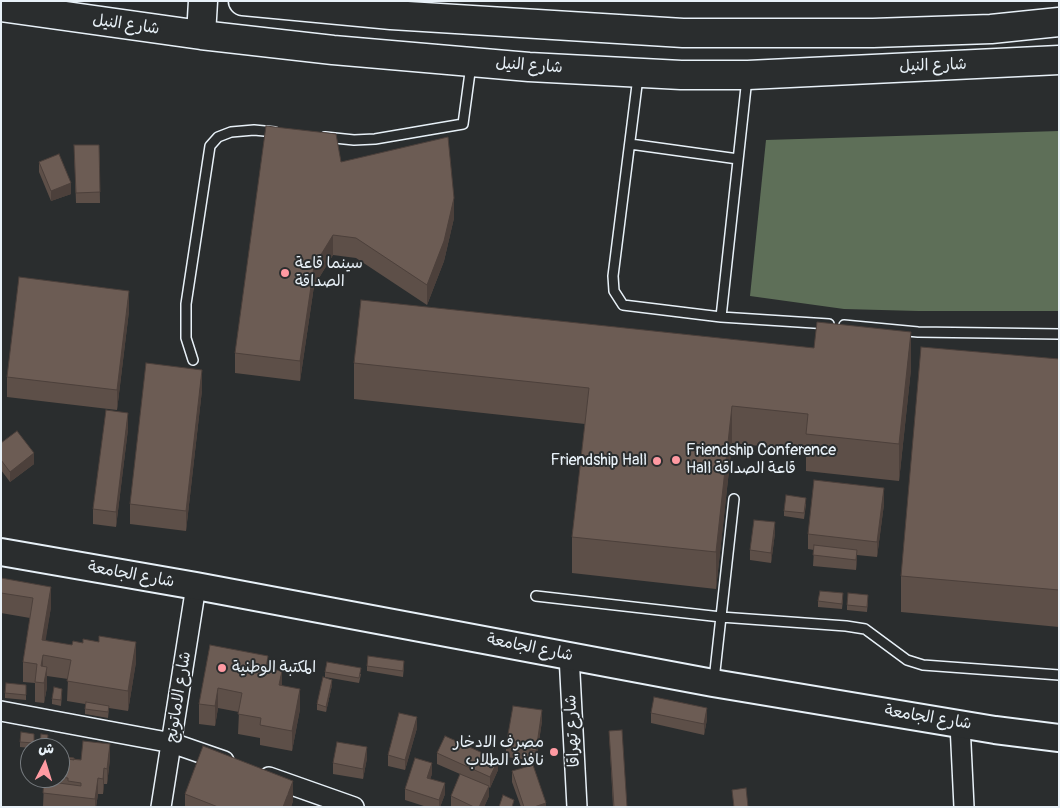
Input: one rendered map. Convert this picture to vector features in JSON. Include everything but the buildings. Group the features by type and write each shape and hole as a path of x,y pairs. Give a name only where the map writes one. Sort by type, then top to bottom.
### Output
{"main road":[{"path":"201,35 203,1"},
{"path":"243,1 288,7 400,16 683,33 873,33 991,29 1059,22"},
{"name":"شارع النيل","path":"1,7 201,35 333,50 529,67 638,73 748,75 1059,60"},
{"path":"681,75 683,33"},
{"name":"شارع الجامعة","path":"1,552 196,586 713,683 960,724 1059,738"}],"street":[{"name":"شارع الاماتونج","path":"161,807 196,586"},
{"name":"شارع تهراقا","path":"569,655 577,807"},
{"path":"1,711 172,742 354,807"},
{"path":"960,724 964,807"}],"lane":[{"path":"314,136 354,140 375,139 463,124 472,62"},
{"path":"638,73 614,276 614,291 622,305 721,317 918,332 1059,334"},
{"path":"721,317 748,75"},
{"path":"193,360 186,338 186,304 210,146 218,136 232,132 254,130 284,133"},
{"path":"630,144 738,159"},
{"path":"713,683 734,499"},
{"path":"536,596 721,617 846,626 865,630 907,660 923,665 1059,675"}],"green space":[{"path":"1059,131 1059,311 844,309 750,296 766,140"}],"place":[{"name":"سينما قاعة الصداقة","path":"285,273"},
{"name":"Friendship Conference Hall قاعة الصداقة","path":"676,460"},
{"name":"Friendship Hall","path":"657,461"},
{"name":"المكتبة الوطنية","path":"222,668"},
{"name":"مصرف الادخار نافذة الطلاب","path":"554,752"}]}
